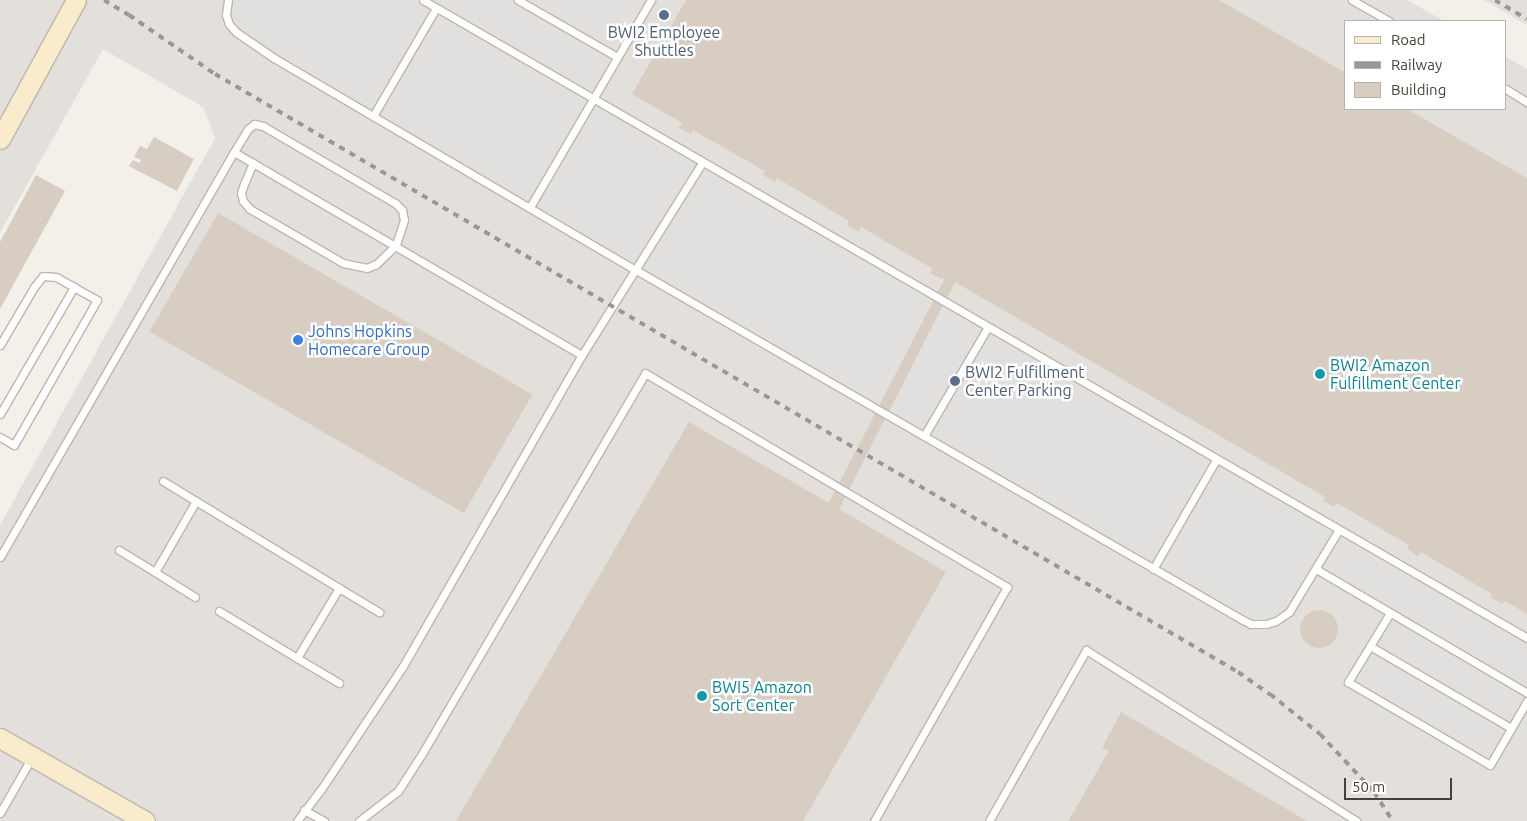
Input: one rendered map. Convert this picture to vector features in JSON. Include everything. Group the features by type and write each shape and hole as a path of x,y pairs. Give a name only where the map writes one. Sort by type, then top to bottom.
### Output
{"main road":[{"path":"0,139 76,0"},
{"path":"0,738 145,821"}],"lane":[{"path":"228,0 226,15 229,24 236,32 274,58 1238,618 1258,624 1276,621 1289,612 1338,531"},
{"path":"423,0 1338,531 1527,638"},
{"path":"518,0 617,57"},
{"path":"530,208 651,0"},
{"path":"1352,0 1386,20"},
{"path":"373,116 436,8"},
{"path":"1507,90 1527,102"},
{"path":"0,557 234,152 248,129 254,124 263,126 395,203 402,210 404,220 396,245 376,264 367,268 343,263 246,205 241,193 253,163"},
{"path":"234,152 582,355"},
{"path":"297,821 320,791 402,666 582,355 702,162"},
{"path":"0,345 34,287 43,276 56,276 97,300 14,445 0,437"},
{"path":"0,414 74,287"},
{"path":"924,436 988,327"},
{"path":"359,821 398,790 424,752 645,373 1008,587 874,821"},
{"path":"1153,569 1216,460"},
{"path":"163,481 379,612"},
{"path":"155,572 196,501"},
{"path":"119,550 195,596"},
{"path":"1316,569 1527,693"},
{"path":"297,658 339,588"},
{"path":"219,611 339,683"},
{"path":"1390,613 1348,682 1490,765 1527,701"},
{"path":"1370,646 1511,728"},
{"path":"988,821 1086,650 1356,821"},
{"path":"0,812 32,756"},
{"path":"304,810 324,821"}],"shaded area":[{"path":"0,0 1407,0 1442,20 1344,20 1344,110 1507,110 1507,58 1527,69 1527,821 0,821 0,525 215,138 203,107 103,49 0,233"},
{"name":"BWI2 Fulfillment Center Parking","path":"228,0 680,0 668,22 646,9 593,99 1527,638 1527,740 1494,791 1334,695 1376,615 1310,579 1297,603 1276,621 1251,624 274,58 229,24"},
{"path":"1484,0 1527,0 1527,25"}],"building":[{"name":"BWI2 Amazon Fulfillment Center","path":"686,0 1219,0 1344,72 1344,110 1409,110 1527,178 1527,614 1505,601 1502,604 1490,597 1492,594 1421,552 1418,556 1407,549 1409,545 1337,503 1334,507 1323,501 1325,497 955,282 839,509 946,572 803,821 456,821 689,422 829,503 946,276 942,279 930,273 933,269 861,227 859,232 847,225 849,221 777,178 775,182 763,175 765,171 693,130 691,134 679,128 682,123 632,94"},
{"path":"154,137 194,159 177,191 129,166 133,160 139,163 141,160 134,157 140,146 147,149"},
{"path":"36,175 65,191 0,309 0,242"},
{"path":"218,213 532,394 464,513 150,332"},
{"path":"1319,610 1333,615 1338,629 1333,643 1319,648 1305,643 1300,629 1305,615"},
{"path":"1121,712 1307,821 1068,821 1109,751 1102,748"}],"railway":[{"path":"104,0 215,74 1238,672 1270,694 1320,734 1374,792 1393,821"},
{"path":"1495,0 1527,19"}],"place":[{"name":"BWI2 Employee Shuttles","path":"664,15"},
{"name":"Johns Hopkins Homecare Group","path":"298,340"},
{"name":"BWI2 Amazon Fulfillment Center","path":"1320,374"},
{"name":"BWI2 Fulfillment Center Parking","path":"955,381"},
{"name":"BWI5 Amazon Sort Center","path":"702,696"}]}
